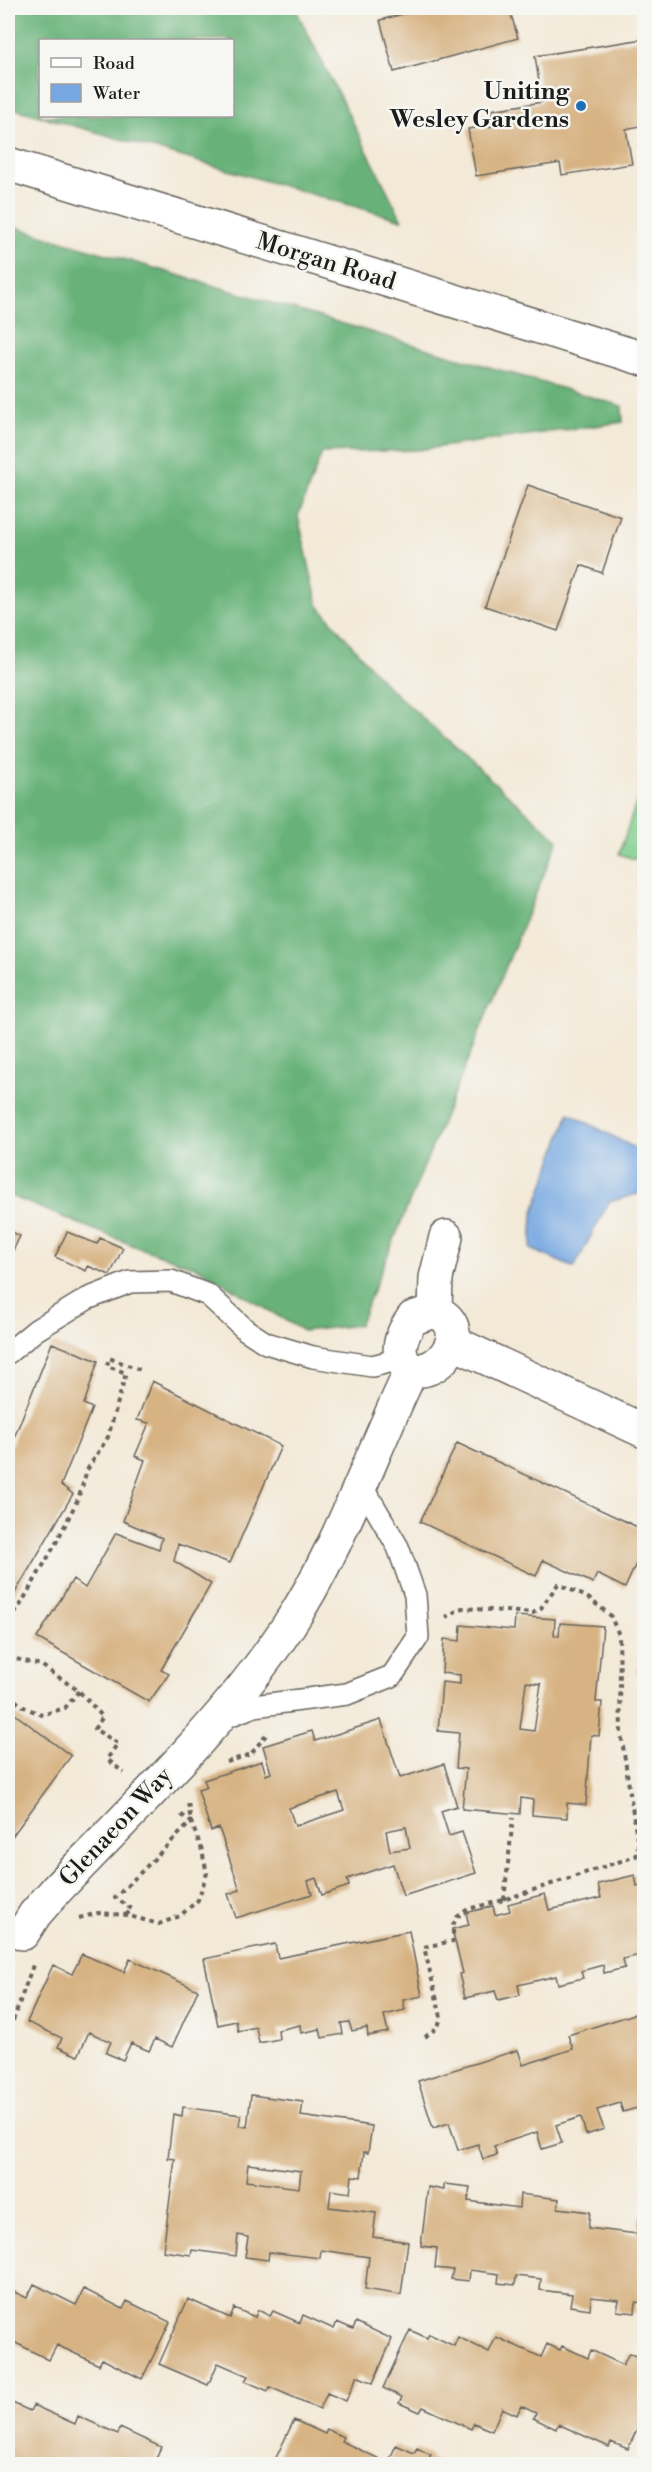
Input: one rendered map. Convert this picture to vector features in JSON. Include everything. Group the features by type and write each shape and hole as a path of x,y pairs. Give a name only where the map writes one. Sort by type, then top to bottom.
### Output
{"street":[{"name":"Morgan Road","path":"8,164 645,359"},
{"path":"435,1311 436,1278 446,1237"},
{"path":"435,1311 448,1319 453,1331 454,1343 439,1361 428,1369 406,1365 399,1355 402,1337 413,1318 435,1311"},
{"path":"454,1343 645,1431"},
{"name":"Glenaeon Way","path":"29,1946 35,1914 213,1723 287,1628 360,1490 406,1365"}],"lane":[{"path":"8,1353 36,1330 87,1299 130,1282 171,1281 208,1295 246,1330 266,1343 313,1357 372,1366 406,1365"},
{"name":"Glenaeon Way","path":"213,1723 254,1706 347,1694 392,1676 417,1637 416,1595 398,1546 370,1499 360,1490"}],"path":[{"path":"8,1620 18,1609 55,1545 79,1497 87,1470 108,1437 126,1373 107,1366 110,1358 141,1370"},
{"path":"425,2037 438,2027 441,2017 424,1947 453,1941 453,1924 457,1917 468,1909 504,1900 636,1856 638,1846 621,1733 619,1635 610,1615 587,1597 558,1584 541,1608 533,1613 462,1608 448,1615 443,1623"},
{"path":"8,1657 41,1665 79,1691 103,1717 93,1729 118,1743 107,1759 133,1781"},
{"path":"8,1695 24,1707 42,1715 65,1708 79,1691"},
{"path":"220,1764 251,1754 270,1730"},
{"path":"76,1918 98,1913 126,1915 159,1924 180,1916 198,1900 207,1873 201,1847 191,1822 188,1802 190,1793"},
{"path":"173,1809 191,1822"},
{"path":"504,1900 513,1818"},
{"path":"126,1915 132,1910 115,1898 191,1822"},
{"path":"10,2029 29,1946"}],"green space":[{"path":"8,8 295,8 402,220 43,117 234,117 234,39 39,39 39,116 8,107"},
{"path":"8,225 622,406 623,422 418,450 322,453 298,516 318,605 384,683 558,840 359,1325 303,1331 198,1268 137,1247 8,1195"},
{"path":"644,780 644,862 619,854"}],"water":[{"path":"569,1113 644,1153 644,1185 641,1193 609,1202 574,1268 531,1249 533,1214"}],"building":[{"path":"427,8 509,8 518,38 394,72 380,20"},
{"name":"Uniting Wesley Gardens","path":"644,39 644,125 626,129 632,164 562,175 560,163 476,176 468,129 493,126 491,110 542,102 535,56"},
{"path":"528,485 621,517 602,573 581,565 558,631 485,606"},
{"path":"8,1230 20,1236 8,1261"},
{"path":"67,1232 97,1244 100,1238 123,1248 110,1275 88,1266 86,1271 55,1257"},
{"path":"52,1343 98,1361 84,1404 92,1408 61,1485 73,1494 8,1605 8,1453"},
{"path":"152,1381 281,1446 230,1563 178,1544 174,1561 211,1584 161,1670 169,1674 149,1702 37,1638 73,1579 85,1588 116,1533 159,1549 162,1538 123,1521 145,1460 135,1456 149,1423 137,1420"},
{"path":"457,1443 644,1530 644,1546 625,1588 597,1574 593,1583 543,1560 536,1576 420,1522"},
{"path":"515,1616 555,1619 554,1635 559,1636 560,1623 603,1626 596,1702 602,1702 599,1736 591,1735 586,1805 567,1803 567,1818 532,1815 533,1800 521,1798 520,1814 462,1809 466,1769 456,1768 459,1733 438,1731 442,1682 460,1684 460,1675 442,1673 444,1639 460,1641 461,1625 514,1630","holes":["526,1682 541,1684 534,1731 520,1729"]},
{"path":"644,1656 644,1677 636,1673"},
{"path":"8,1709 71,1756 8,1842"},
{"path":"381,1720 400,1778 444,1764 457,1806 441,1811 449,1836 462,1832 476,1873 403,1896 393,1864 347,1879 349,1886 322,1895 316,1878 308,1881 312,1894 236,1918 228,1894 240,1890 219,1828 211,1831 198,1790 207,1787 204,1780 262,1761 266,1775 271,1773 263,1746 312,1731 315,1741","holes":["338,1792 344,1810 295,1826 289,1808","406,1827 410,1848 390,1851 386,1831"]},
{"path":"635,1875 637,1886 644,1884 644,1954 623,1959 625,1968 604,1973 603,1965 581,1971 583,1978 558,1984 556,1976 518,1985 520,1995 498,2000 495,1991 465,1998 459,1974 463,1973 452,1929 469,1925 466,1913 493,1906 495,1915 510,1911 508,1904 545,1894 549,1910 601,1898 598,1884"},
{"path":"409,1931 422,1996 403,2000 405,2010 384,2015 388,2032 368,2036 367,2028 352,2031 349,2022 341,2023 343,2034 322,2038 320,2029 301,2033 300,2025 278,2030 279,2039 259,2043 256,2027 238,2031 236,2021 218,2025 204,1959 275,1944 278,1958"},
{"path":"82,1954 124,1972 130,1959 198,1990 172,2047 155,2039 149,2051 131,2043 123,2060 106,2053 111,2042 89,2032 78,2056 58,2047 62,2038 27,2022 53,1965 72,1974"},
{"path":"644,2011 644,2106 623,2112 620,2103 597,2110 604,2129 586,2135 581,2117 556,2125 562,2143 542,2149 537,2132 494,2146 497,2155 483,2159 478,2144 458,2150 449,2123 433,2128 418,2081 518,2050 523,2065 573,2049 568,2035"},
{"path":"251,2095 303,2102 301,2116 372,2126 368,2153 364,2152 361,2177 352,2176 350,2193 331,2190 329,2207 376,2213 373,2237 408,2242 401,2295 365,2289 369,2257 321,2250 320,2258 269,2252 268,2260 245,2257 248,2237 238,2235 236,2256 192,2250 191,2255 163,2251 175,2159 168,2158 173,2114 182,2116 183,2107 241,2115 239,2126 247,2127","holes":["248,2164 301,2171 299,2188 246,2181"]},
{"path":"444,2184 470,2187 468,2201 519,2208 520,2194 559,2199 558,2208 590,2212 588,2228 637,2234 639,2218 644,2218 644,2303 636,2302 635,2313 617,2311 619,2300 591,2297 590,2309 570,2306 572,2294 540,2290 541,2279 516,2276 515,2285 498,2283 499,2274 470,2270 469,2281 451,2279 453,2270 435,2268 437,2248 421,2246 428,2187 444,2190"},
{"path":"34,2284 76,2305 84,2289 123,2309 127,2301 170,2322 142,2379 102,2359 99,2365 57,2345 49,2360 8,2339 8,2289 27,2298"},
{"path":"188,2299 230,2318 234,2308 255,2317 258,2310 270,2316 273,2311 300,2323 303,2315 334,2329 337,2322 353,2329 356,2322 392,2339 373,2383 357,2376 346,2401 327,2393 320,2409 270,2387 268,2391 245,2381 248,2376 218,2363 208,2385 159,2364"},
{"path":"410,2330 427,2338 429,2334 454,2346 458,2337 489,2352 496,2337 541,2357 547,2344 560,2350 562,2346 588,2358 591,2350 623,2365 629,2353 644,2360 644,2432 637,2429 628,2449 611,2442 609,2447 558,2424 556,2429 533,2418 536,2413 521,2406 517,2415 502,2408 492,2431 474,2423 471,2429 423,2407 420,2412 399,2403 402,2397 383,2388"},
{"path":"8,2401 30,2411 33,2405 75,2424 78,2416 118,2434 120,2428 161,2447 153,2464 14,2464 8,2462"},
{"path":"294,2420 325,2434 327,2429 343,2437 341,2441 388,2463 396,2445 414,2453 417,2448 431,2455 429,2458 443,2464 273,2464"}],"place":[{"name":"Uniting Wesley Gardens","path":"581,106"}]}
